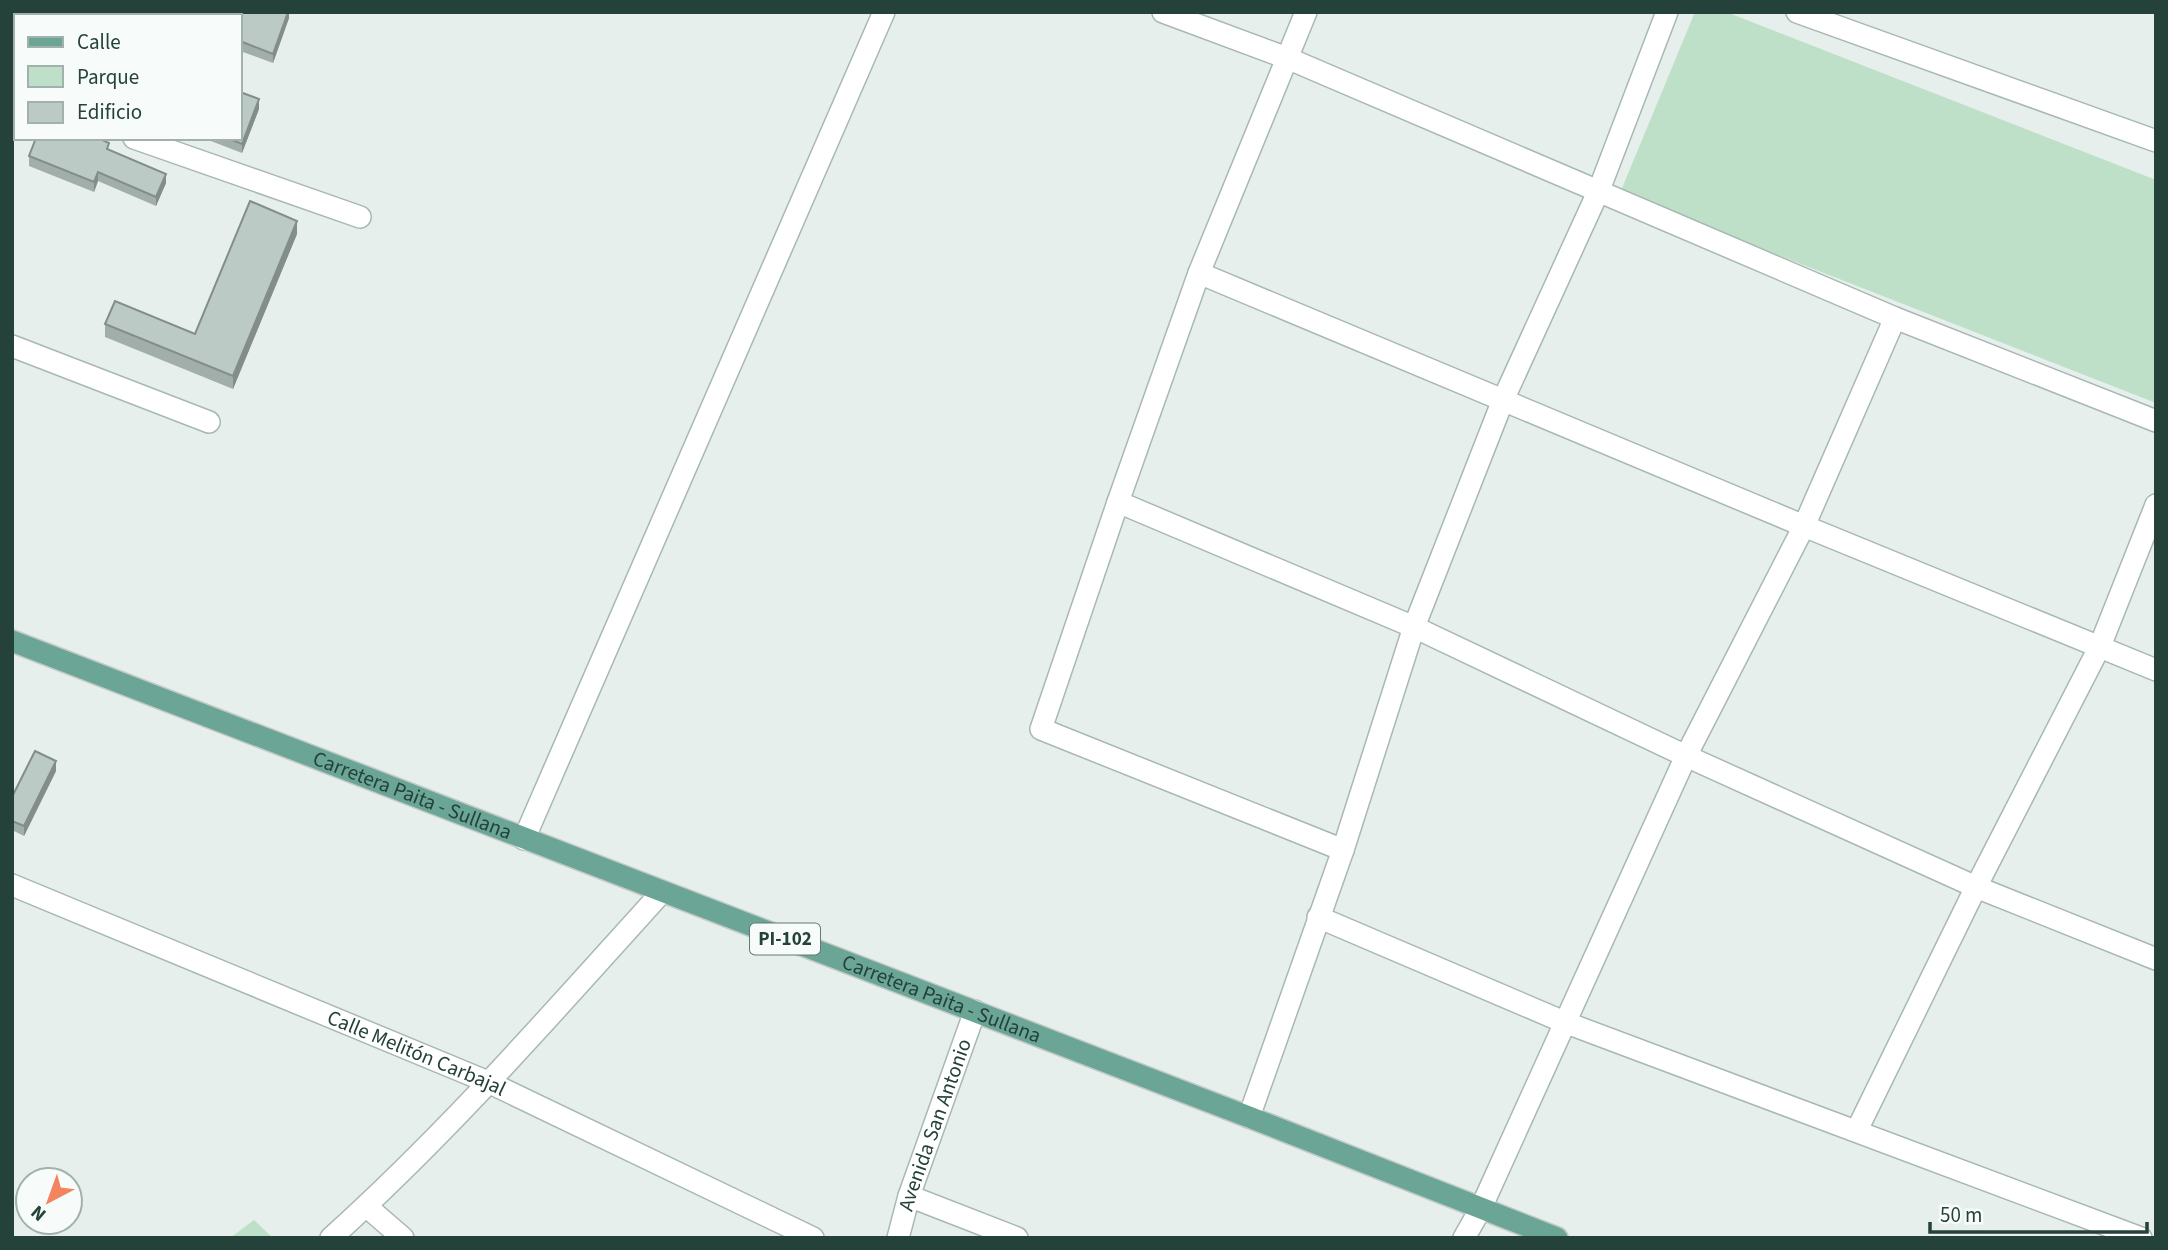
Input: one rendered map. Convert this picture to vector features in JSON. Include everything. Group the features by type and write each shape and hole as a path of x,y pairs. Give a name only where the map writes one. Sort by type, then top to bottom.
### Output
{"main road":[{"name":"Carretera Paita - Sullana","path":"12,641 1557,1238"}],"street":[{"path":"524,839 884,12"},
{"path":"1163,12 1287,58 1895,318 2156,421"},
{"path":"1306,12 1199,273 1041,729 1343,850"},
{"path":"1249,1117 1343,850 1414,627 1503,400 1599,190 1667,12"},
{"path":"1797,12 2156,141"},
{"path":"140,140 360,217"},
{"path":"1199,273 2156,670"},
{"path":"1464,1238 1481,1208 1686,756 1804,526 1895,318"},
{"path":"14,350 209,422"},
{"path":"1118,502 1414,627 1686,756 1976,887 2156,959"},
{"path":"1857,1130 1976,887 2100,646 2156,505"},
{"name":"Calle Melitón Carbajal","path":"12,885 488,1082 813,1238"},
{"path":"331,1238 488,1082 662,892"},
{"path":"1318,917 1564,1022 2141,1238"},
{"name":"Avenida San Antonio","path":"898,1238 909,1196 975,1012"},
{"path":"909,1196 1017,1238"},
{"path":"366,1206 403,1238"}],"green space":[{"path":"1695,12 1726,12 2156,180 2156,403 1620,193"},
{"path":"254,1220 273,1238 230,1238"}],"building":[{"path":"12,12 29,12 14,14 14,46"},
{"path":"288,12 273,54 242,42 242,14 236,14"},
{"path":"242,93 259,99 242,144 232,140 242,140"},
{"path":"35,140 102,140 109,143 107,149 166,174 156,197 98,172 94,182 29,156"},
{"path":"250,201 297,221 233,376 105,324 115,301 195,334"},
{"path":"35,751 56,761 24,826 12,821 12,797"}]}
